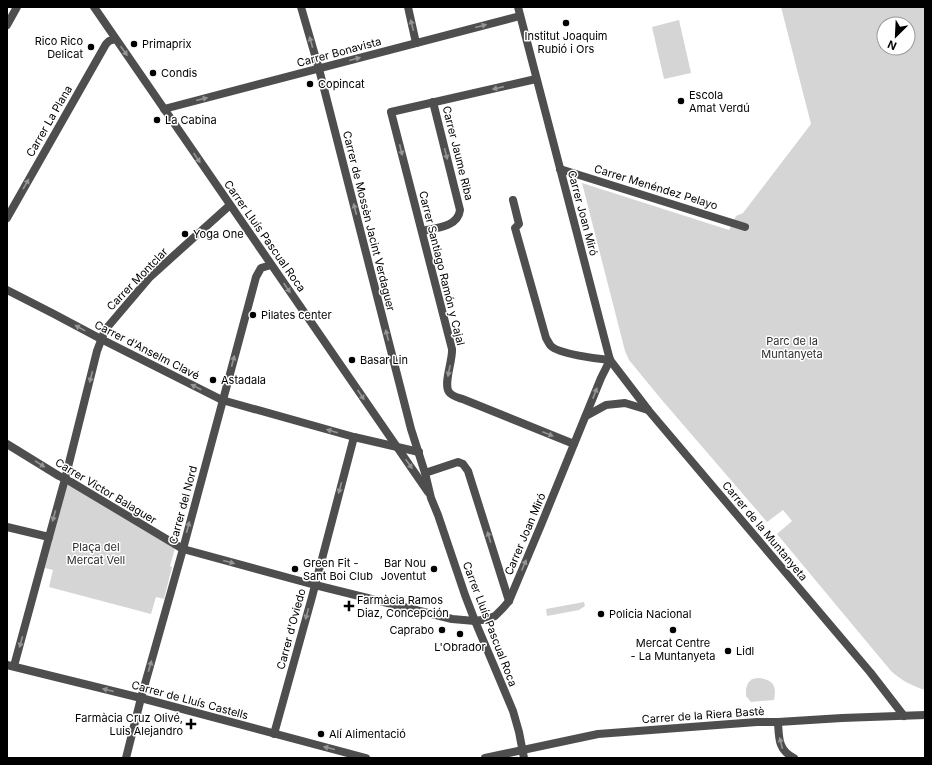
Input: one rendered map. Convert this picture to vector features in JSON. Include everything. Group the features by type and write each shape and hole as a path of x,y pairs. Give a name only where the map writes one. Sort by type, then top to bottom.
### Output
{"street":[{"path":"7,25 17,7"},
{"name":"Carrer Lluís Pascual Roca","path":"94,7 431,498"},
{"name":"Carrer de Mossèn Jacint Verdaguer","path":"301,7 319,69 415,440"},
{"path":"408,7 416,43"},
{"name":"Carrer Bonavista","path":"164,109 416,43 519,12"},
{"name":"Carrer Joan Miró","path":"475,622 495,616 509,601 601,378 610,360 519,12"},
{"name":"Carrer La Plana","path":"7,218 106,44 115,39"},
{"path":"434,102 536,79"},
{"name":"Carrer Santiago Ramón y Cajal","path":"434,102 391,112 452,349 447,383 449,392 452,395 574,444"},
{"name":"Carrer Jaume Riba","path":"422,231 454,222 459,217 460,210 434,102"},
{"name":"Carrer Menéndez Pelayo","path":"560,169 745,227"},
{"path":"513,200 519,224 515,228 546,338 549,343 551,346 561,351 592,358 610,360"},
{"name":"Carrer Montclar","path":"10,666 65,479 101,339 105,330 150,277 230,205"},
{"name":"Carrer del Nord","path":"126,758 140,698 183,549 256,277 261,268 272,265"},
{"name":"Carrer d'Anselm Clavé","path":"7,290 222,400 354,437 419,452"},
{"name":"Carrer de la Muntanyeta","path":"610,360 649,411 870,672 904,716"},
{"path":"586,416 606,404 626,403 649,411"},
{"name":"Carrer d'Oviedo","path":"274,734 354,437"},
{"name":"Carrer Lluís Pascual Roca","path":"415,440 431,498 465,595 513,711 523,754"},
{"name":"Carrer Victor Balaguer","path":"7,444 183,549 452,620 475,622"},
{"path":"425,473 458,462 463,464 468,471 509,601"},
{"path":"7,527 48,537"},
{"name":"Carrer de Lluís Castells","path":"10,666 140,698 366,758"},
{"name":"Carrer de la Riera Bastè","path":"485,758 523,754 583,736 609,732 757,722 925,715"},
{"path":"778,722 783,750 794,758"}],"green space":[{"name":"Parc de la Muntanyeta","path":"781,7 925,7 925,690 907,682 891,671 777,534 792,521 783,510 767,522 629,360 625,351 582,183 729,230 736,216 743,213 811,124"},
{"path":"679,20 691,73 664,79 652,27"},
{"name":"Plaça del Mercat Vell","path":"67,483 175,548 164,599 156,597 151,614 49,587 53,570 45,568"},
{"path":"584,602 585,606 579,610 547,616 546,609"},
{"path":"758,678 767,680 773,684 775,691 774,700 751,702 746,696 748,683 752,679"}],"place":[{"name":"Institut Joaquim Rubió i Ors","path":"566,23"},
{"name":"Primaprix","path":"134,44"},
{"name":"Rico Rico Delicat","path":"91,47"},
{"name":"Condis","path":"153,73"},
{"name":"Copincat","path":"310,84"},
{"name":"Escola Amat Verdú","path":"681,101"},
{"name":"La Cabina","path":"157,120"},
{"name":"Yoga One","path":"185,234"},
{"name":"Pilates center","path":"253,315"},
{"name":"Basar Lin","path":"352,360"},
{"name":"Astadala","path":"213,380"},
{"name":"Green Fit - Sant Boi Club","path":"295,569"},
{"name":"Bar Nou Joventut","path":"434,569"},
{"name":"Farmàcia Ramos Diaz, Concepción","path":"349,606"},
{"name":"Policia Nacional","path":"601,614"},
{"name":"Caprabo","path":"442,630"},
{"name":"Mercat Centre - La Muntanyeta","path":"673,630"},
{"name":"L'Obrador","path":"460,634"},
{"name":"Lidl","path":"728,651"},
{"name":"Farmàcia Cruz Olivé, Luis Alejandro","path":"191,724"},
{"name":"Alí Alimentació","path":"321,734"}]}
